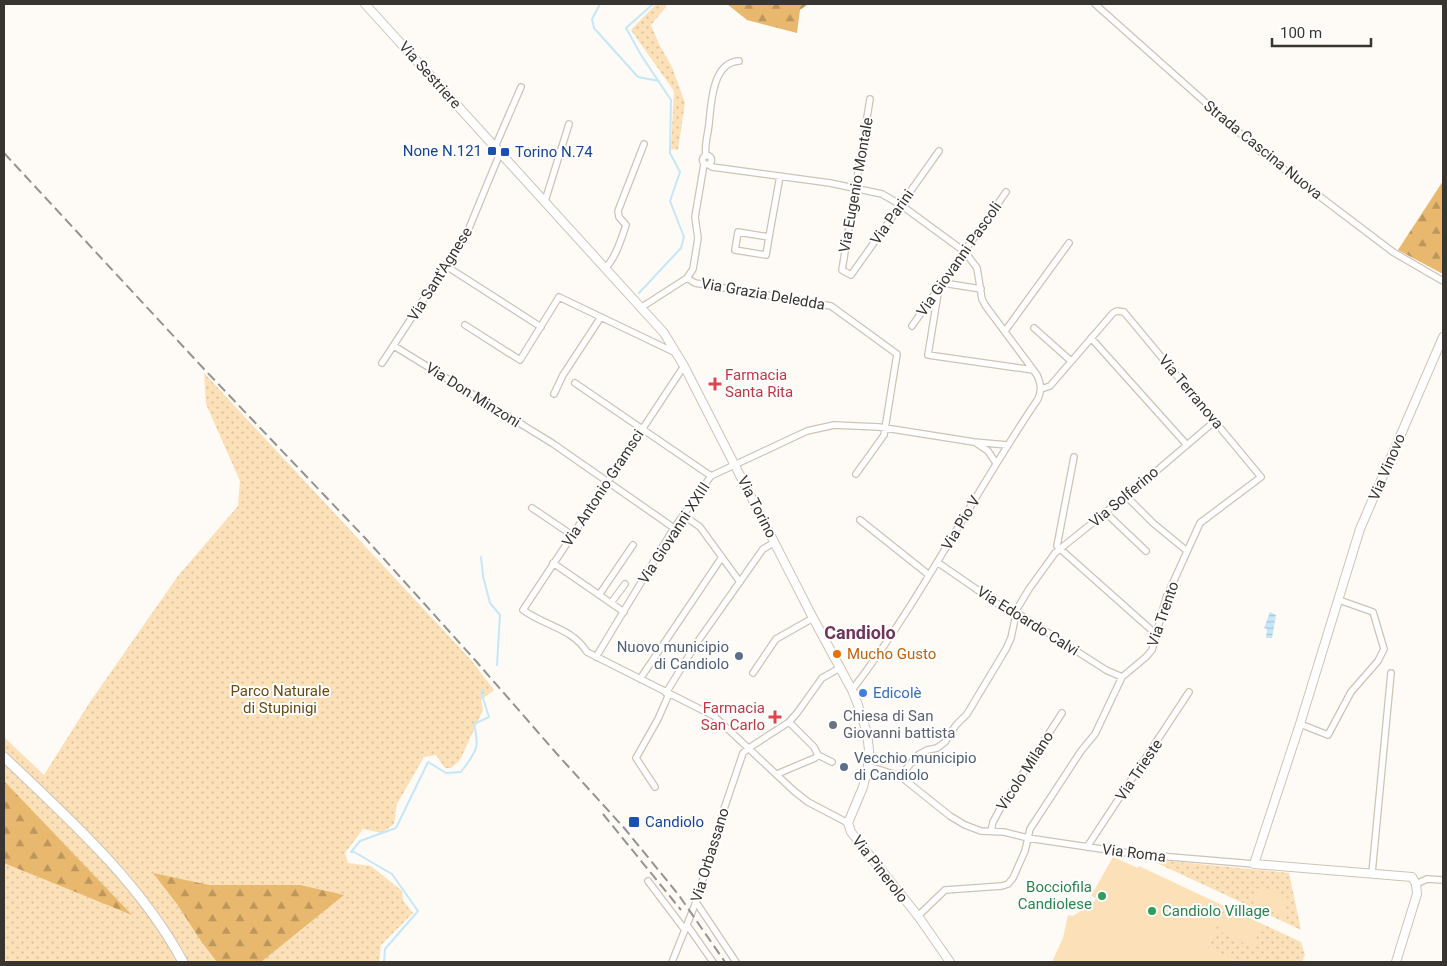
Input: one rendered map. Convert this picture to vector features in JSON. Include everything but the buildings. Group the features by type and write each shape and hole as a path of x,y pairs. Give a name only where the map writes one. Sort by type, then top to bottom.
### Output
{"main road":[{"name":"Via Sestriere","path":"365,4 495,148"},
{"name":"Via Torino","path":"495,148 642,307 664,333 684,366 852,690 867,733 868,766"},
{"name":"Via Vinovo","path":"1254,864 1300,724 1360,529 1443,337"},
{"path":"4,757 108,860 160,925 183,962"},
{"name":"Via Pinerolo","path":"868,766 863,786 848,823 854,836 918,916 950,962"},
{"name":"Via Roma","path":"1254,864 1406,876 1412,878 1416,884"},
{"path":"1396,962 1417,894 1416,884"}],"street":[{"name":"Strada Cascina Nuova","path":"1095,4 1261,152 1393,252 1443,281"},
{"path":"688,278 694,269 697,251 698,238 695,217 711,157 706,156 715,82 728,64 739,62"},
{"path":"495,148 521,87"},
{"name":"Via Eugenio Montale","path":"842,270 870,99"},
{"path":"545,201 569,124"},
{"path":"605,268 611,263 626,225 619,217 618,212 644,144"},
{"name":"Via Parini","path":"842,270 851,275 939,151"},
{"name":"Via Sant'Agnese","path":"382,363 471,226 501,154"},
{"path":"708,163 722,168 855,188 882,194 900,205 965,251 978,268 985,305 1033,370 1041,383 1041,389"},
{"path":"769,237 738,232 735,250 766,255 780,176"},
{"name":"Via Giovanni Pascoli","path":"912,326 1006,192"},
{"path":"1005,332 1068,243"},
{"path":"446,266 540,327"},
{"name":"Via Grazia Deledda","path":"642,307 688,278 696,283 831,306 898,354 884,435 856,474"},
{"path":"981,289 941,285 928,355 1033,370"},
{"path":"465,326 520,360 559,297 676,353"},
{"name":"Via Pio V","path":"852,690 870,666 959,528 1006,445 1038,399 1041,389 1050,386 1111,314 1117,311"},
{"name":"Via Terranova","path":"1117,311 1126,314 1261,478"},
{"path":"554,394 563,375 601,317"},
{"path":"1034,328 1072,361"},
{"path":"1091,338 1187,445"},
{"name":"Via Don Minzoni","path":"394,346 552,443 674,528"},
{"name":"Via Antonio Gramsci","path":"596,657 587,652 577,639 532,617 523,610 684,366"},
{"path":"576,383 711,476"},
{"name":"Via Solferino","path":"900,776 922,752 941,745 967,714 1006,650 1011,638 1016,614 1029,589 1060,549 1106,513 1215,421"},
{"name":"Via Giovanni XXIII","path":"596,657 674,528 711,476 735,466 751,456 818,428 844,424 1006,445"},
{"path":"974,442 988,451 996,463"},
{"path":"1074,457 1058,546 1157,635"},
{"name":"Via Trento","path":"918,916 945,890 995,887 1008,884 1017,870 1025,851 1030,829 1081,751 1095,734 1122,677 1146,658 1152,650 1166,598 1200,523 1261,478"},
{"path":"1126,496 1187,551"},
{"path":"532,508 572,535"},
{"path":"1106,513 1146,551"},
{"path":"684,515 700,527 740,582"},
{"path":"860,520 929,575"},
{"path":"655,787 636,758 658,719 667,693 696,644 763,549 774,542"},
{"name":"Via Giovanni XXIII","path":"599,595 633,545"},
{"path":"640,679 722,556"},
{"name":"Via Edoardo Calvi","path":"937,562 1011,613 1019,614 1106,670 1122,677"},
{"path":"553,564 624,612"},
{"name":"Via Giovanni XXIII","path":"611,603 625,584"},
{"path":"1300,724 1328,735 1351,692 1378,660 1384,648 1373,612 1339,600"},
{"path":"753,673 776,638 813,618"},
{"path":"596,657 714,716 794,791 808,802 848,823"},
{"path":"748,748 789,722 797,714 822,678 840,668"},
{"path":"1372,873 1391,673"},
{"name":"Via Trieste","path":"1087,847 1189,692"},
{"name":"Vicolo Milano","path":"991,831 993,822 1000,809 1062,713"},
{"path":"789,722 814,747 818,755 832,762"},
{"name":"Via Orbassano","path":"672,962 696,902 743,753 748,748"},
{"path":"777,774 818,755"},
{"name":"Via Roma","path":"868,766 900,776 950,816 965,825 981,831 1004,832 1028,838 1135,854 1254,864"},
{"path":"1416,884 1427,879 1443,880"},
{"path":"648,881 713,962"},
{"path":"696,902 736,962"}],"green space":[{"path":"656,4 666,4 666,7 651,25 672,67 685,103 678,150 671,149 674,91 631,30"},
{"path":"727,4 808,4 800,10 797,33 747,20"},
{"path":"1443,181 1443,274 1398,250"},
{"name":"Parco Naturale di Stupinigi","path":"204,373 471,660 494,690 481,700 483,710 460,760 451,768 445,768 436,755 424,757 397,804 394,824 382,833 363,829 345,853 348,863 371,866 402,891 403,901 413,913 381,945 379,962 4,962 4,737 44,775 90,702 178,576 238,506 240,481 206,404"},
{"path":"4,781 132,915 4,863"},
{"name":"Candiolo Village","path":"1113,857 1138,868 1139,866 1224,906 1207,948 1238,962 1052,962 1063,938 1068,915 1073,916 1095,901 1096,898 1091,896"},
{"path":"1158,860 1289,873 1301,930 1157,863"},
{"path":"153,873 209,885 300,885 344,895 261,962 217,962"},
{"path":"1261,886 1290,899 1282,916 1253,903"},
{"path":"1224,906 1301,942 1305,955 1302,962 1238,962 1207,948"},
{"path":"1228,909 1262,926 1252,947 1217,930"}],"water":[{"path":"1270,612 1276,615 1272,638 1266,638 1267,629 1264,628"}],"waterway":[{"path":"600,4 592,19 594,28 638,77 659,81"},
{"path":"639,293 681,248 684,237 670,201 680,172 670,153 671,100 641,55 626,28 653,4"},
{"path":"481,557 483,576 490,603 500,615 497,665"},
{"path":"384,962 385,949 418,911 392,874 351,852 360,841 396,828 428,762 446,773 461,772 475,750 477,740 474,724 489,717 481,692 483,690"}],"railway":[{"path":"4,153 204,369 366,539 475,660 625,829 678,894 725,962"},
{"path":"603,814 681,910"}],"place":[{"name":"None N.121","path":"492,151"},
{"name":"Torino N.74","path":"505,152"},
{"name":"Farmacia Santa Rita","path":"715,384"},
{"name":"Mucho Gusto","path":"837,654"},
{"name":"Nuovo municipio di Candiolo","path":"739,656"},
{"name":"Edicolè","path":"863,693"},
{"name":"Farmacia San Carlo","path":"775,717"},
{"name":"Chiesa di San Giovanni battista","path":"833,725"},
{"name":"Vecchio municipio di Candiolo","path":"844,767"},
{"name":"Candiolo","path":"634,822"},
{"name":"Bocciofila Candiolese","path":"1102,896"},
{"name":"Candiolo Village","path":"1152,911"}],"district":[{"name":"Candiolo","path":"860,633"}]}
